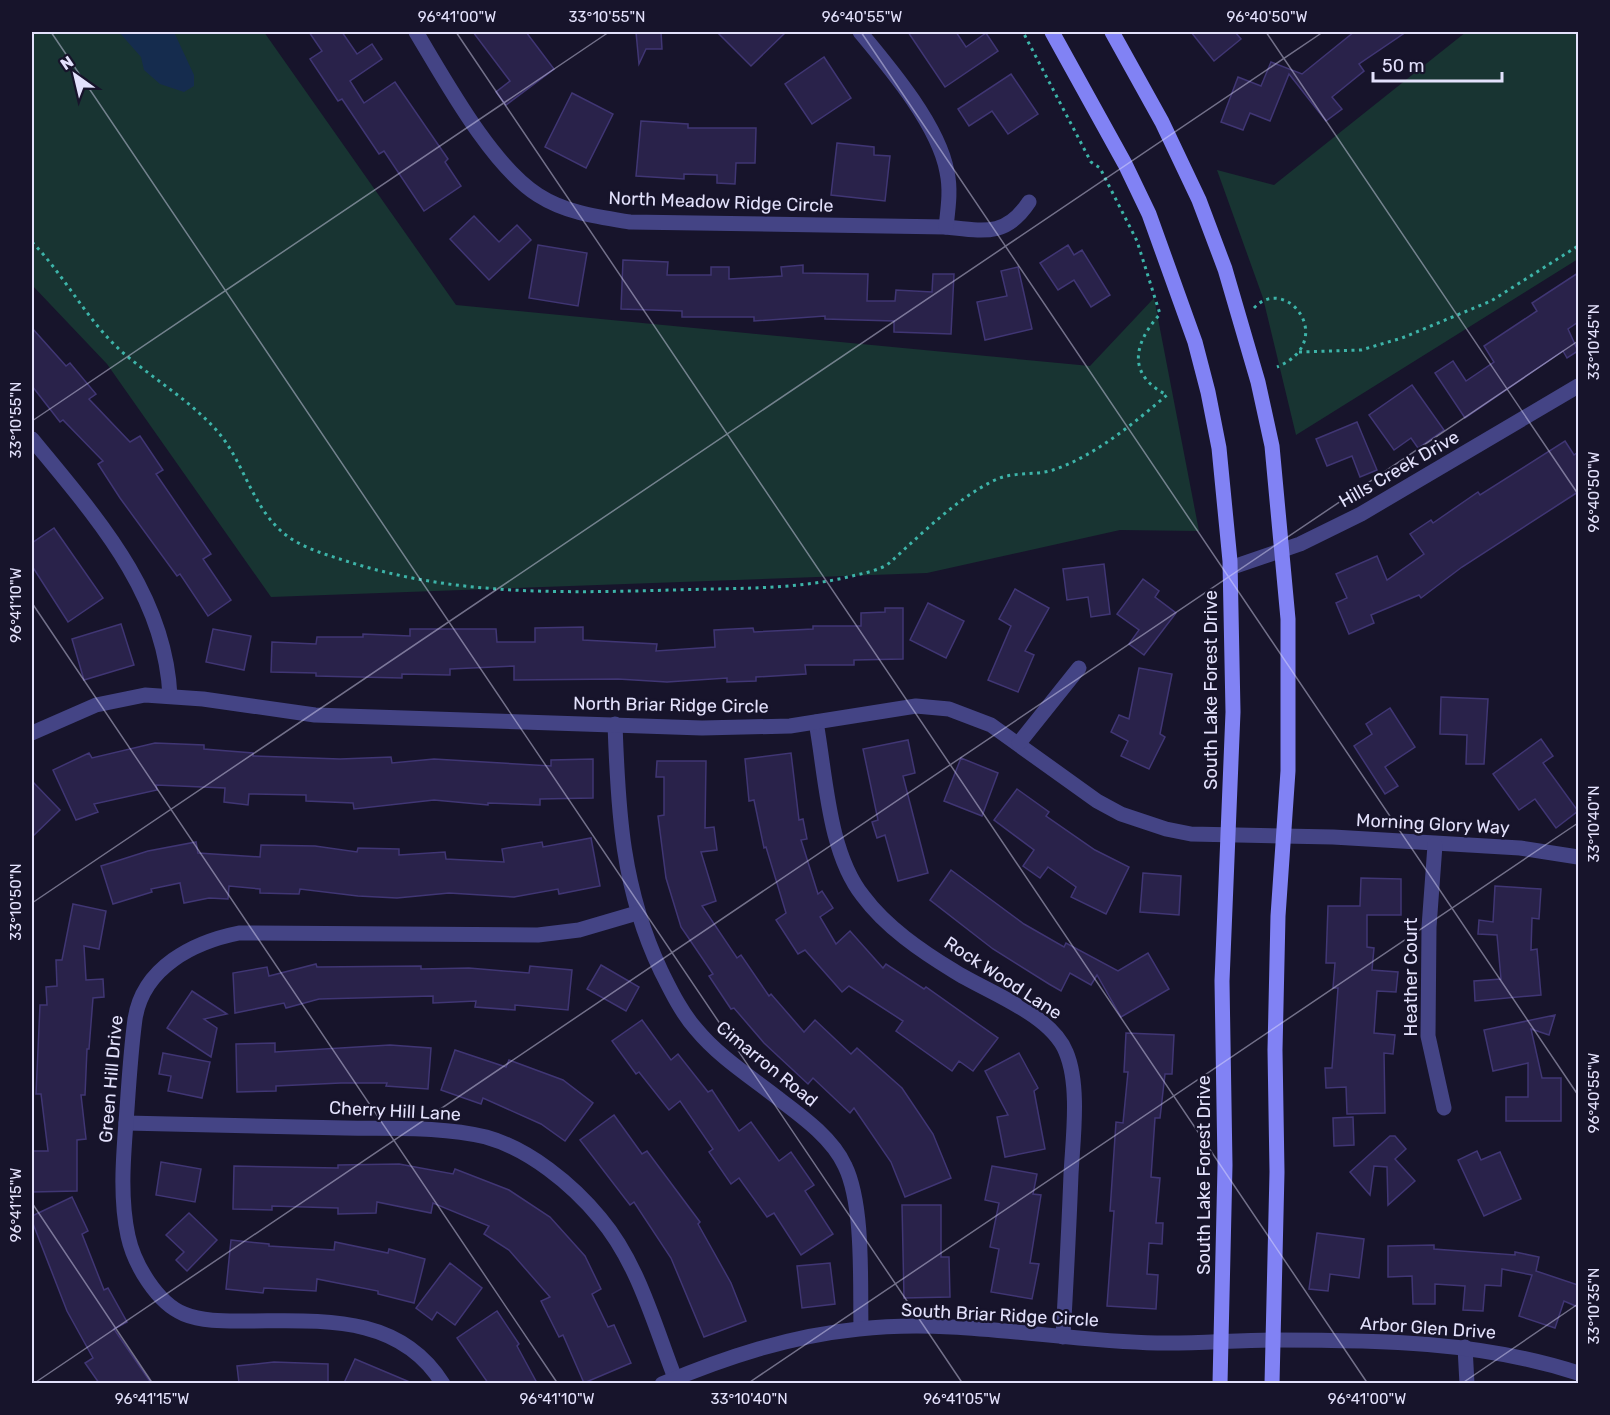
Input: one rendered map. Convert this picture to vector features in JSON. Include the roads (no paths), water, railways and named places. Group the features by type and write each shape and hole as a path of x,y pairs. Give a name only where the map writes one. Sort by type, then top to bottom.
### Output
{"main road":[{"name":"South Lake Forest Drive","path":"1052,32 1140,194 1195,342 1219,448 1230,568 1233,731 1222,981 1225,1165 1220,1383"},
{"path":"1112,32 1184,165 1225,269 1268,425 1288,619 1288,771 1278,916 1275,1039 1277,1172 1272,1383"}],"street":[{"name":"North Meadow Ridge Circle","path":"416,32 498,158 526,186 559,205 589,216 630,222 946,227 986,231 1005,227 1019,218 1029,202"},
{"path":"860,32 918,110 939,146 947,171 949,191 946,227"},
{"name":"Hills Creek Drive","path":"1230,568 1282,550 1361,514 1578,386"},
{"path":"32,439 85,503 138,583 162,638 169,669 170,696"},
{"path":"1019,744 1079,668"},
{"name":"North Briar Ridge Circle","path":"32,733 96,705 145,695 170,696 315,715 702,728 790,726 916,706 949,709 991,725 1080,790 1121,814 1166,829 1227,835 1284,836"},
{"name":"Rock Wood Lane","path":"816,722 837,844 844,864 862,896 889,925 954,971 1047,1026 1060,1040 1067,1053 1074,1115 1063,1337"},
{"name":"Cimarron Road","path":"615,724 618,810 624,861 637,913 669,986 695,1028 713,1048 815,1128 845,1166 854,1197 861,1328"},
{"name":"Morning Glory Way","path":"1284,836 1520,848 1578,857"},
{"name":"Heather Court","path":"1435,845 1429,927 1428,1036 1444,1108"},
{"name":"Green Hill Drive","path":"443,1383 422,1357 406,1344 392,1335 373,1329 316,1321 199,1318 173,1308 137,1263 128,1238 125,1216 124,1155 133,1035 141,998 149,984 174,958 210,939 240,933 538,934 579,930 637,913"},
{"name":"Cherry Hill Lane","path":"126,1123 427,1129 476,1136 506,1145 549,1171 574,1190 600,1218 636,1278 668,1381"},
{"name":"South Briar Ridge Circle","path":"668,1381 770,1344 861,1328 936,1327 1155,1343 1273,1340"},
{"name":"Arbor Glen Drive","path":"1273,1340 1465,1347 1540,1361 1578,1373"},
{"path":"1465,1347 1467,1383"}],"water":[{"path":"119,32 174,32 194,75 194,86 184,92 160,84 144,70 141,57"}]}
